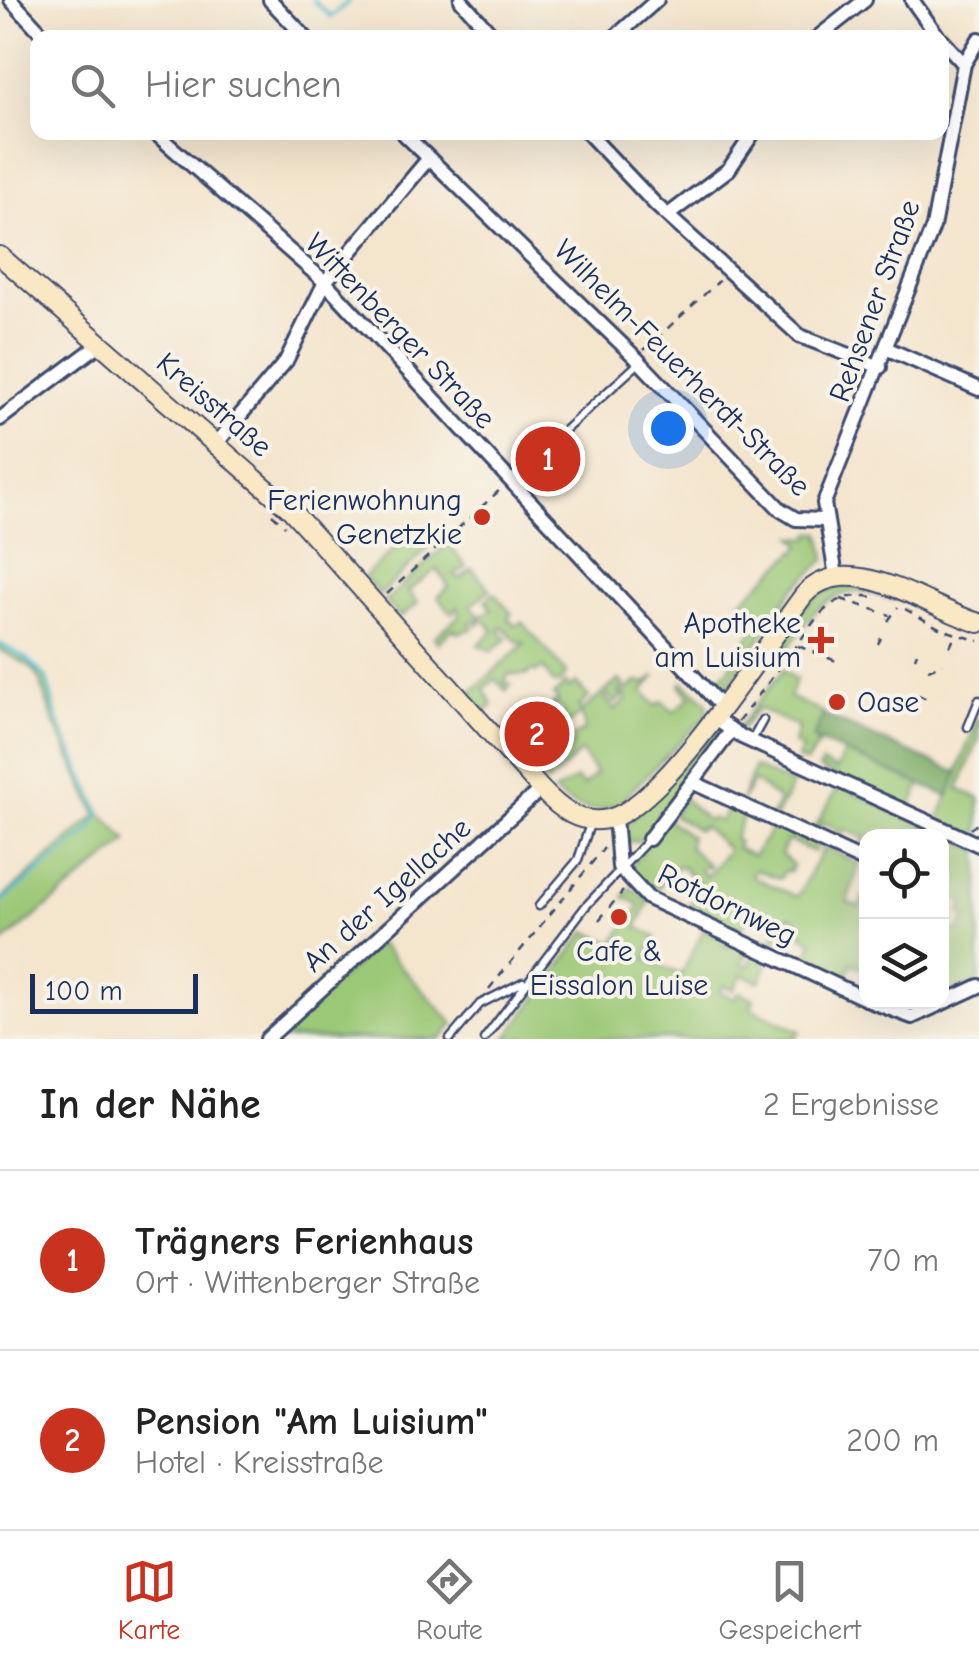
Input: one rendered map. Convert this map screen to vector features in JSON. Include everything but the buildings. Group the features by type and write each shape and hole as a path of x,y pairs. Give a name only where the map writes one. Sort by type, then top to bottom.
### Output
{"main road":[{"name":"Kreisstraße","path":"0,256 314,532 542,789 566,812 592,820"},
{"path":"592,820 615,817 636,805 718,712 809,589 836,576 870,581 979,622"}],"street":[{"path":"11,0 39,30"},
{"path":"270,0 298,30"},
{"path":"462,0 489,30"},
{"path":"623,30 657,0"},
{"path":"827,30 866,0"},
{"path":"912,0 934,30"},
{"name":"Rehsener Straße","path":"824,520 824,502 934,226 964,64 979,38"},
{"path":"949,48 964,64"},
{"name":"Wittenberger Straße","path":"163,140 325,282 718,712"},
{"name":"Wilhelm-Feuerherdt-Straße","path":"410,140 638,360 781,510 796,519 824,520 836,576"},
{"path":"594,140 668,215 800,336 880,368"},
{"path":"668,215 730,169 749,140"},
{"path":"216,444 290,356 325,282 429,158"},
{"path":"0,420 100,344"},
{"path":"888,349 979,390"},
{"path":"718,712 732,729 751,741 979,845"},
{"name":"Rotdornweg","path":"649,839 732,729"},
{"path":"692,782 859,859"},
{"name":"An der Igellache","path":"267,1039 542,789"},
{"name":"Rotdornweg","path":"615,817 619,867 630,882 657,904 859,995"},
{"name":"Rotdornweg","path":"949,1000 979,986"},
{"name":"Rotdornweg","path":"892,1009 912,1017 929,1009"}],"lane":[{"path":"508,483 638,360"},
{"path":"968,727 979,700"},
{"path":"751,741 763,720"},
{"path":"539,906 578,860 592,820"},
{"path":"484,1039 619,867 649,839"},
{"path":"450,1039 480,1004 529,979"}],"path":[{"path":"638,360 729,273"},
{"path":"388,593 508,483"},
{"path":"270,512 294,536"},
{"path":"792,652 826,606 839,599 863,596 900,606 956,635 979,641"},
{"path":"839,599 890,614"},
{"path":"826,606 832,616"},
{"path":"865,612 868,606"},
{"path":"888,622 890,614 900,606"},
{"path":"804,634 814,637"},
{"path":"950,647 956,635"},
{"path":"797,646 836,660"},
{"path":"732,729 784,662"},
{"path":"928,670 942,664"},
{"path":"918,696 932,701"},
{"path":"492,986 608,842"},
{"path":"599,920 630,882"},
{"path":"555,973 566,980"}],"green space":[{"path":"443,533 380,595 364,577 405,539 416,536 432,542"},
{"path":"811,533 821,533 826,559 794,588 726,688 711,686 728,670 759,621 741,601 802,545 794,537 810,538"},
{"path":"448,543 466,567 455,575 460,579 472,569 490,589 471,606 481,616 470,622 472,629 458,633 453,629 438,643 434,638 460,615 458,607 452,613 438,597 449,587 437,569 408,591 418,603 400,617 385,601"},
{"path":"849,584 899,599 855,592 831,599 803,626 789,648 784,635 804,609 827,591"},
{"path":"494,593 512,614 508,618 515,626 522,622 567,673 560,683 553,683 543,667 527,675 509,674 504,683 511,684 506,691 495,679 484,689 493,705 485,712 469,694 525,643 516,641 503,626 499,630 507,639 492,651 478,645 494,631 484,620 475,626 484,613 492,610 486,600"},
{"path":"0,644 27,659 46,678 58,721 100,812 128,841 0,945 0,900 97,815 53,720 40,680 31,667 0,650"},
{"path":"783,670 796,680 789,697 824,713 813,739 820,743 806,763 797,759 802,748 794,744 798,727 758,708 739,732 737,729"},
{"path":"656,675 643,691 656,706 662,701 674,712 690,697 680,685 683,682 707,702 707,715 618,804 600,810 584,809 554,792 576,779 583,786 596,774 581,752 547,783 531,765 549,748 560,759 571,748 573,737 585,730 581,713 561,731 556,721 564,712 558,705 549,708 558,700 554,695 566,683 570,688 576,683 589,697 579,706 583,710 619,680 625,686 619,692 622,697 615,703 608,695 605,698 615,710 627,700 623,693 636,682 647,683"},
{"path":"823,715 958,773 948,796 813,739"},
{"path":"979,716 979,739 958,789 979,798 979,840 938,821"},
{"path":"716,728 722,736 644,840 628,842 625,826"},
{"path":"845,750 921,784 911,806 905,808 819,769 822,763 836,770"},
{"path":"754,767 792,785 776,817 772,816 779,800 754,781 741,801"},
{"path":"839,786 933,829 859,829 859,836 844,829 837,845 831,842 837,829 823,822 817,835 812,832"},
{"path":"683,798 708,821 712,818 720,822 729,804 745,812 734,839 739,842 736,848 753,856 775,824 818,844 814,852 788,840 781,854 793,865 790,872 785,870 780,879 755,869 751,876 797,897 824,847 859,864 847,902 859,907 859,966 852,963 843,983 812,969 814,965 805,960 813,943 795,929 796,919 789,916 773,951 757,944 762,939 770,942 778,929 771,925 775,916 751,908 739,934 685,909 701,892 699,883 681,866 673,868 653,895 626,872 667,819 690,836 689,847 710,867 705,865 700,870 706,877 727,848 703,826 698,830 673,815"},
{"path":"949,836 979,850 979,981 949,996 949,927 959,932 967,917 960,913 965,903 949,896"},
{"path":"631,888 649,901 637,927 656,937 646,959 681,975 704,929 726,939 723,945 727,948 731,940 749,949 742,964 748,967 755,952 764,956 762,961 768,964 760,982 742,974 734,990 723,985 720,992 735,999 739,992 754,999 751,1008 800,1031 794,1039 506,1039 586,931 613,943 640,905 624,897"},
{"path":"379,943 454,1024 441,1039 274,1039"}],"waterway":[{"path":"313,0 331,17 350,0"},
{"path":"0,644 27,659 46,678 58,721 101,814 88,832 0,903"}],"place":[{"name":"Trägners Ferienhaus","path":"548,459"},
{"name":"Ferienwohnung Genetzkie","path":"482,517"},
{"name":"Apotheke am Luisium","path":"821,640"},
{"name":"Oase","path":"837,702"},
{"name":"Pension \"Am Luisium\"","path":"537,734"},
{"name":"Cafe & Eissalon Luise","path":"619,917"}]}
